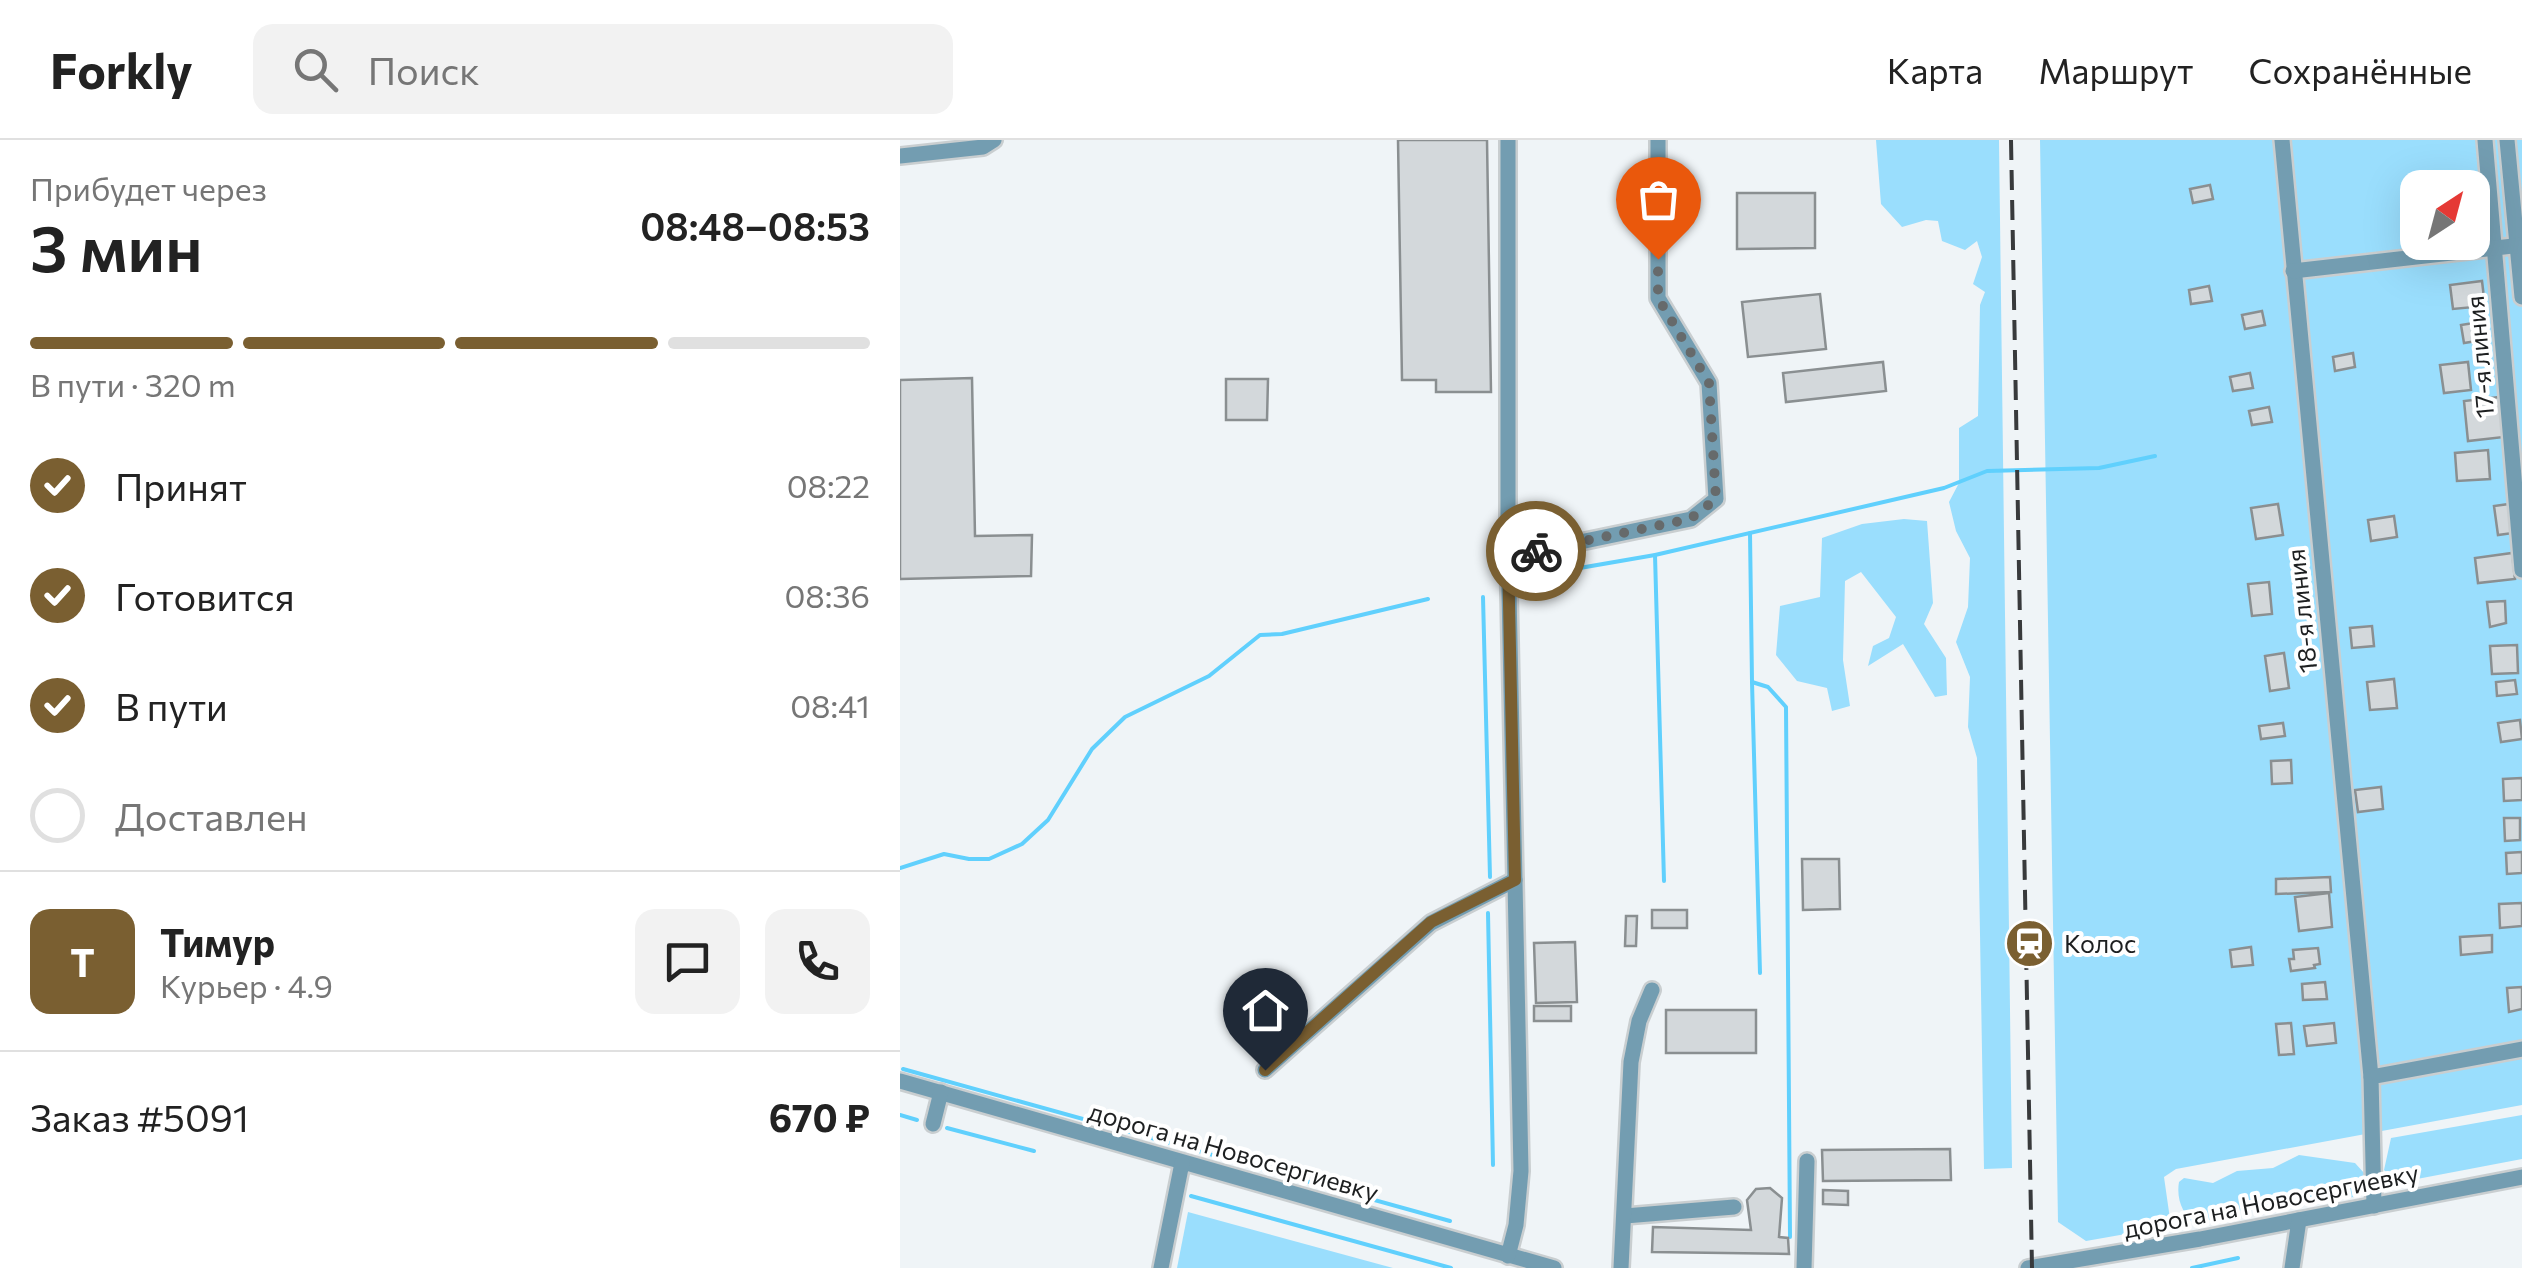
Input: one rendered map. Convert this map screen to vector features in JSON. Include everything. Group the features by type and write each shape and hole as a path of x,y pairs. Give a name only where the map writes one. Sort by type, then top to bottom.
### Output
{"street":[{"path":"900,156 983,146 994,140"},
{"path":"1508,140 1508,557 1521,1171 1516,1225 1508,1256"},
{"path":"1508,557 1690,519 1716,499 1709,383 1658,298 1658,140"},
{"name":"18-я линия","path":"2282,140 2371,1077 2374,1206"},
{"name":"17-я линия","path":"2485,140 2522,570"},
{"path":"2507,140 2522,297"},
{"path":"2293,271 2520,245"},
{"path":"1265,1070 1431,922 1515,880"},
{"path":"1621,1268 1631,1062 1640,1020 1652,990"},
{"path":"2371,1077 2522,1049"},
{"name":"дорога на Новосергиевку","path":"900,1080 1554,1268"},
{"path":"932,1124 941,1092"},
{"path":"1804,1268 1807,1161"},
{"path":"1160,1268 1182,1163"},
{"name":"дорога на Новосергиевку","path":"2028,1268 2522,1176"},
{"path":"1625,1216 1734,1207"},
{"path":"2292,1268 2299,1220"}],"shaded area":[{"path":"1876,140 1999,140 2012,1168 1984,1169 1977,758 1968,727 1970,677 1956,642 1968,607 1970,558 1956,531 1949,502 1959,483 1959,428 1978,416 1980,305 1985,292 1973,284 1982,257 1977,241 1965,250 1942,241 1938,221 1902,227 1881,204"},
{"name":"Колос","path":"2040,140 2522,140 2522,1105 2176,1169 2164,1177 2171,1226 2086,1241 2058,1222"},
{"path":"1904,519 1927,521 1933,603 1924,624 1946,658 1947,695 1935,697 1903,644 1868,666 1873,646 1889,638 1896,617 1861,572 1845,581 1843,660 1850,706 1832,711 1827,688 1797,681 1776,655 1780,606 1820,597 1822,538 1862,524"},
{"path":"2522,1115 2522,1159 2396,1183 2384,1170 2391,1138"},
{"path":"2299,1155 2355,1163 2364,1173 2360,1194 2321,1199 2294,1208 2225,1211 2197,1227 2182,1207 2178,1189 2184,1178 2213,1183 2237,1171 2273,1168"},
{"path":"1188,1212 1393,1268 1177,1268"}],"building":[{"path":"1398,140 1487,140 1491,392 1436,392 1436,380 1402,380"},
{"path":"2210,185 2213,199 2193,203 2190,189"},
{"path":"1737,193 1815,193 1815,248 1737,249"},
{"path":"2482,281 2485,306 2453,309 2450,285"},
{"path":"2209,286 2212,301 2191,304 2189,290"},
{"path":"1820,294 1826,349 1748,357 1742,302"},
{"path":"2262,311 2265,325 2245,329 2242,315"},
{"path":"2480,322 2483,340 2464,343 2461,325"},
{"path":"2353,353 2355,367 2335,371 2333,357"},
{"path":"1883,362 1886,391 1786,402 1783,373"},
{"path":"2468,362 2471,390 2444,393 2440,365"},
{"path":"2250,373 2253,388 2233,391 2230,377"},
{"path":"972,378 975,536 1032,535 1031,576 900,579 900,380"},
{"path":"1226,379 1268,379 1267,420 1226,420"},
{"path":"2500,397 2504,437 2468,441 2464,401"},
{"path":"2269,407 2272,422 2252,425 2249,411"},
{"path":"2488,450 2490,479 2457,481 2455,453"},
{"path":"2278,504 2283,535 2256,539 2251,508"},
{"path":"2509,504 2513,533 2498,535 2494,506"},
{"path":"2394,516 2397,537 2371,541 2368,520"},
{"path":"2512,553 2515,579 2478,583 2475,558"},
{"path":"2269,582 2272,614 2252,616 2248,584"},
{"path":"2505,601 2506,623 2490,627 2487,602"},
{"path":"2372,626 2374,646 2352,648 2350,628"},
{"path":"2517,645 2518,673 2492,674 2490,646"},
{"path":"2284,653 2289,688 2270,691 2265,656"},
{"path":"2394,679 2397,708 2370,710 2367,682"},
{"path":"2515,680 2517,694 2497,696 2496,682"},
{"path":"2520,720 2522,739 2501,742 2498,723"},
{"path":"2283,723 2285,736 2261,739 2259,726"},
{"path":"2291,760 2292,783 2272,784 2271,761"},
{"path":"2522,778 2522,800 2504,801 2503,779"},
{"path":"2381,787 2383,809 2358,812 2355,790"},
{"path":"2504,818 2520,818 2520,840 2505,841"},
{"path":"2522,852 2522,873 2507,874 2506,853"},
{"path":"1802,859 1839,859 1840,909 1803,910"},
{"path":"2330,877 2331,892 2276,894 2276,879"},
{"path":"2329,893 2332,927 2299,931 2295,897"},
{"path":"2522,903 2522,926 2500,928 2499,904"},
{"path":"1652,910 1687,910 1687,928 1652,928"},
{"path":"1626,916 1637,916 1636,946 1625,946"},
{"path":"2492,935 2492,952 2461,955 2460,937"},
{"path":"1575,942 1577,1002 1536,1003 1534,943"},
{"path":"2251,947 2253,965 2232,967 2230,950"},
{"path":"2318,948 2320,964 2291,971 2289,959 2294,959 2293,950"},
{"path":"2325,982 2327,999 2303,1000 2302,984"},
{"path":"2522,987 2522,1009 2509,1012 2507,988"},
{"path":"1534,1006 1571,1006 1571,1021 1534,1021"},
{"path":"1666,1010 1756,1010 1756,1053 1666,1053"},
{"path":"2291,1023 2294,1054 2279,1055 2276,1024"},
{"path":"2334,1023 2336,1043 2307,1046 2304,1026"},
{"path":"1950,1149 1951,1180 1823,1181 1822,1150"},
{"path":"1770,1188 1782,1198 1779,1237 1788,1238 1789,1254 1652,1252 1653,1227 1751,1230 1747,1200 1756,1189"},
{"path":"1823,1190 1848,1191 1848,1205 1823,1204"}],"waterway":[{"path":"1522,578 1655,555 1944,488 1987,471 2099,468 2155,456"},
{"path":"1750,533 1752,682 1768,687 1786,707 1790,1237"},
{"path":"1655,555 1664,881"},
{"path":"1483,597 1490,877"},
{"path":"900,868 944,854 989,859 1022,844 1048,820 1092,749 1125,717 1209,676 1260,635 1282,634 1428,599"},
{"path":"1752,682 1760,973"},
{"path":"1488,913 1493,1165"},
{"path":"903,1069 1450,1221"},
{"path":"900,1115 917,1120"},
{"path":"947,1128 1034,1151"},
{"path":"1191,1196 1451,1268"},
{"path":"2192,1268 2238,1258"}],"railway":[{"path":"2011,140 2032,1268"}],"way so far":[{"path":"1536,551 1690,519 1716,499 1709,383 1658,298 1658,259"}],"place":[{"name":"Колос","path":"2029,943"}],"route":[{"path":"1265,1070 1431,922 1515,880 1508,557 1536,551"}]}
